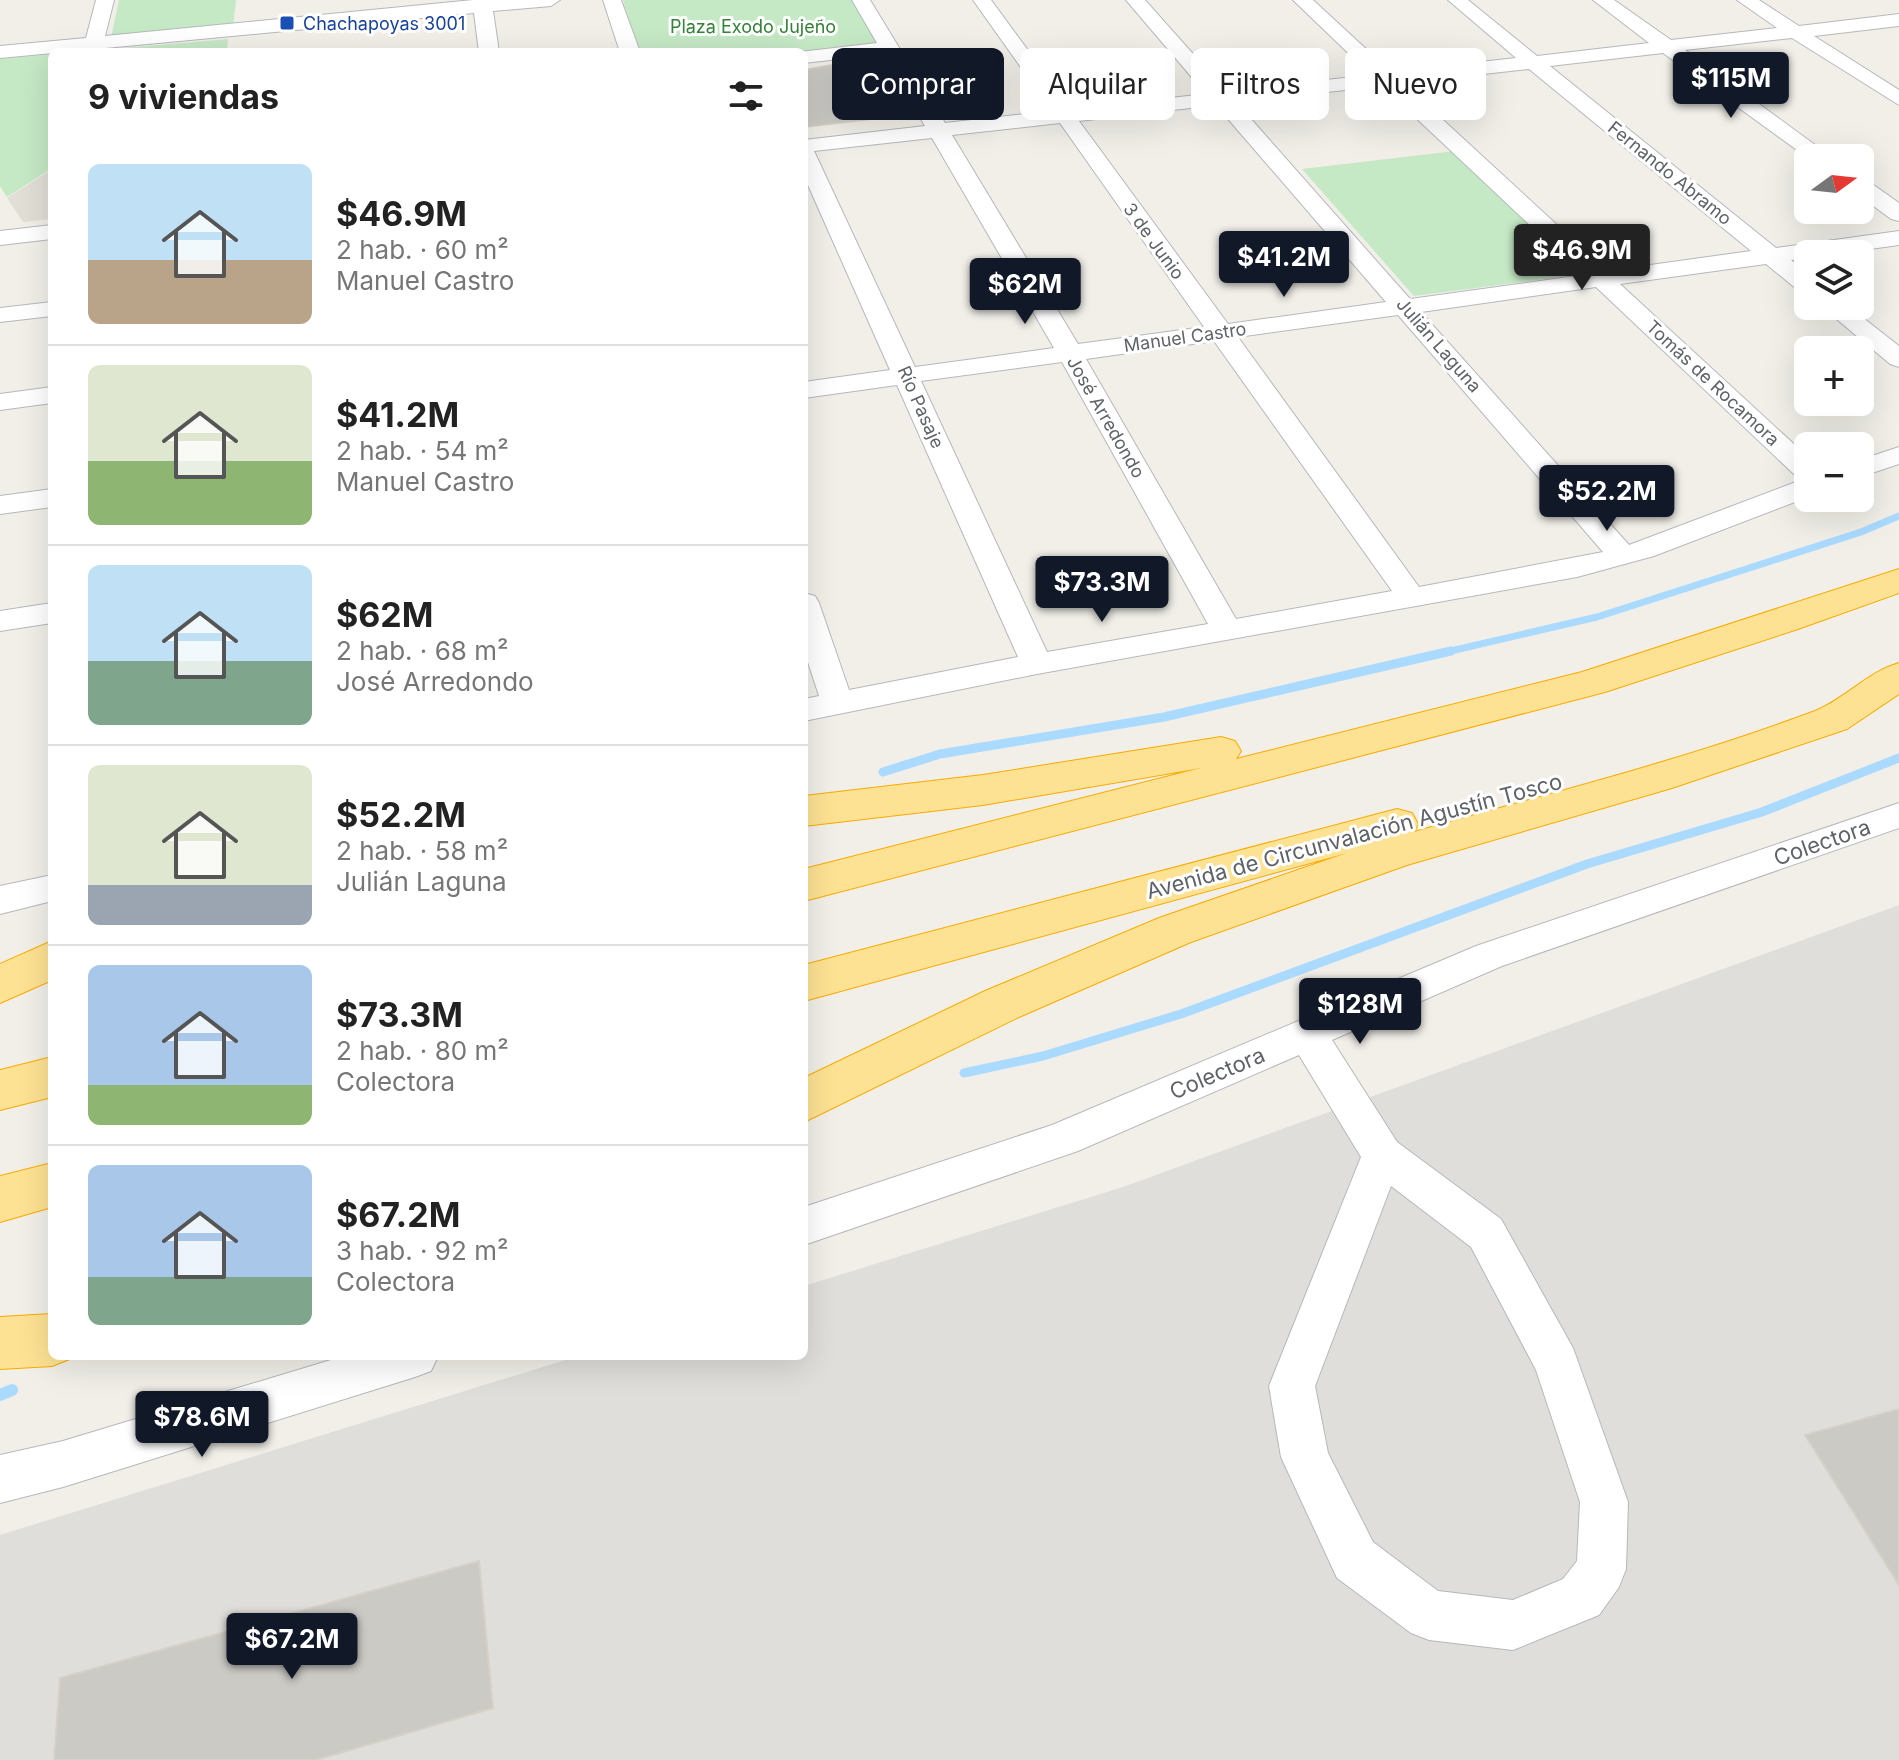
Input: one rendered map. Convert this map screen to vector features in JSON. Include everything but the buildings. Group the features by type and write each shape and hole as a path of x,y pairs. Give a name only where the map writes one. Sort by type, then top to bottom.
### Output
{"highway":[{"path":"808,884 1465,717 1671,658 1899,580"},
{"path":"808,1099 1002,1004 1175,930 1395,853 1657,778 1833,719 1899,673"},
{"name":"Avenida de Circunvalación Agustín Tosco","path":"808,982 1553,783 1899,673"},
{"path":"808,811 997,788 1177,760 1269,741 1465,717"},
{"path":"0,985 48,961"},
{"path":"0,1090 48,1078"},
{"path":"0,1199 48,1186"},
{"path":"0,1343 48,1340"}],"street":[{"path":"94,43 105,0"},
{"path":"0,52 94,43 251,21 551,0"},
{"path":"612,0 629,48"},
{"name":"José Arredondo","path":"861,0 889,48"},
{"name":"3 de Junio","path":"982,0 1020,53"},
{"name":"Julián Laguna","path":"1135,0 1191,65"},
{"name":"Tomás de Rocamora","path":"1302,0 1354,48"},
{"name":"Fernando Abramo","path":"1457,0 1794,275"},
{"path":"1602,0 1802,144"},
{"path":"1746,0 1899,99"},
{"path":"483,3 489,48"},
{"path":"1486,67 1899,20"},
{"path":"241,48 251,21"},
{"path":"251,21 257,48"},
{"path":"808,57 832,54"},
{"name":"José Arredondo","path":"932,120 1070,353 1227,629"},
{"path":"808,148 1031,120"},
{"name":"3 de Junio","path":"1068,120 1412,598"},
{"name":"Julián Laguna","path":"1240,120 1623,557"},
{"name":"Tomás de Rocamora","path":"1431,120 1794,459"},
{"name":"Río Pasaje","path":"808,158 1037,664"},
{"path":"1874,196 1899,214"},
{"path":"0,238 48,232"},
{"name":"Manuel Castro","path":"808,389 1899,238"},
{"path":"0,315 48,309"},
{"path":"1850,320 1899,359"},
{"path":"0,402 48,396"},
{"path":"1874,464 1899,455"},
{"path":"808,709 1623,557 1794,492"},
{"path":"0,505 48,499"},
{"path":"0,621 48,614"},
{"path":"808,615 837,702"},
{"name":"Colectora","path":"808,1225 1063,1139 1489,956 1899,815"},
{"path":"0,900 48,889"},
{"path":"1307,1034 1382,1155 1486,1233 1557,1363 1604,1502 1601,1569 1581,1597 1513,1625 1429,1615 1355,1560 1305,1457 1292,1386 1382,1155"},
{"path":"0,1479 63,1464 402,1360"}],"shaded area":[{"path":"48,172 48,219 23,222 7,198"},
{"path":"1899,905 1899,1760 0,1760 0,1535 565,1360 808,1360 808,1285 1123,1187"}],"green space":[{"path":"119,0 236,0 233,27 111,38"},
{"name":"Plaza Exodo Jujeño","path":"623,0 855,0 882,44 808,52 808,48 637,48"},
{"path":"228,39 227,48 124,48"},
{"path":"48,54 48,171 7,197 0,186 0,59"},
{"path":"1455,151 1583,274 1414,296 1302,169"}],"waterway":[{"path":"1442,653 1597,617 1861,532 1899,516"},
{"path":"883,772 940,754 1164,717 1451,651"},
{"path":"964,1073 1043,1056 1181,1014 1587,864 1762,812 1899,758"},
{"path":"0,1395 12,1390"}],"place":[{"name":"Chachapoyas 3001","path":"287,23"}]}
